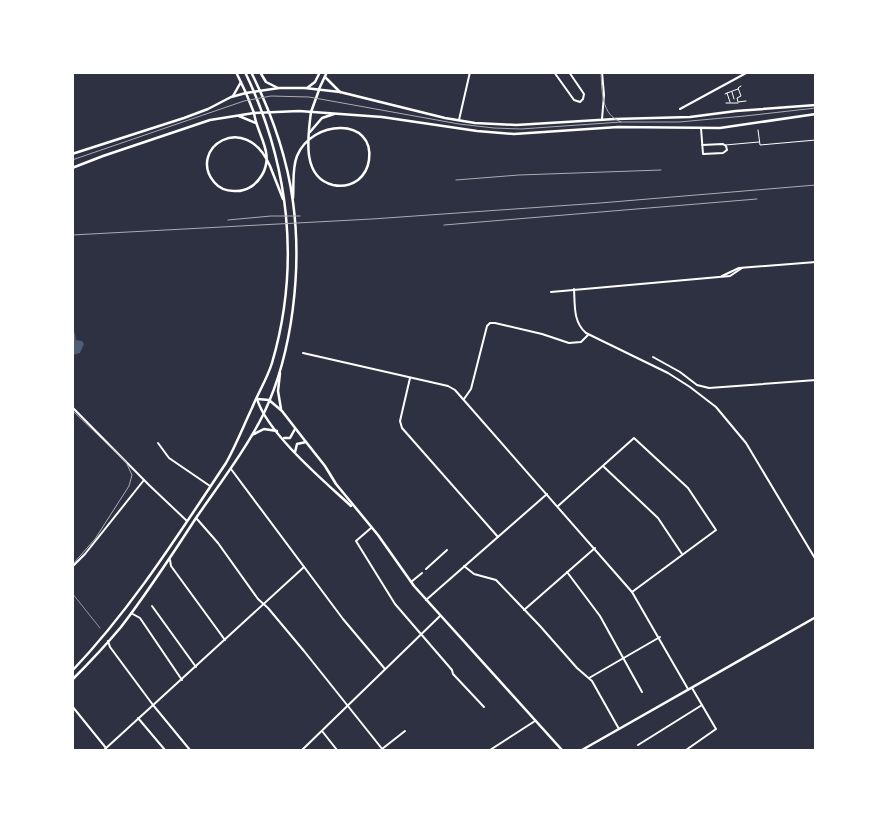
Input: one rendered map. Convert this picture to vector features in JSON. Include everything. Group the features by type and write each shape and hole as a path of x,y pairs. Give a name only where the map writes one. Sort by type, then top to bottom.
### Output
{"street":[{"path":"236,72 261,133 267,153 266,164 261,177 243,191 231,191 220,187 214,182 208,171 210,153 215,146 221,140 241,137 252,142 264,154 285,203"},
{"path":"72,671 106,635 131,603 210,486 237,443 272,364 283,314 287,270 285,203 280,169 270,132 244,72"},
{"path":"251,72 278,137 293,202"},
{"path":"260,72 266,82 280,88"},
{"path":"305,88 315,82 320,72"},
{"path":"72,680 131,613 230,468 263,414 286,344 294,292 296,269 293,202 294,170 297,156 304,143 320,132 330,128 352,130 363,139 368,149 368,167 362,177 350,184 339,186 325,182 316,174 310,162 309,133 311,112 327,72"},
{"path":"459,120 470,72"},
{"path":"554,72 574,100 580,102 584,99 584,94 569,72"},
{"path":"602,72 604,95 602,119"},
{"path":"680,109 748,72"},
{"path":"325,77 340,92"},
{"path":"232,97 241,82"},
{"path":"730,101 726,94 741,86"},
{"path":"72,154 184,118 232,97 280,88 305,88 340,92 414,112 459,120 516,125 602,119 690,117 736,110 816,105"},
{"path":"726,103 740,96 737,89"},
{"path":"732,92 738,102"},
{"path":"730,101 746,101"},
{"path":"72,168 201,123 254,113 311,112 398,118 456,129 538,134 618,127 701,128 742,126 816,114"},
{"path":"309,133 322,118 334,114"},
{"path":"239,116 256,123"},
{"path":"701,128 703,154 724,152 727,150 725,145"},
{"path":"758,130 759,142"},
{"path":"702,145 759,142 760,145 816,140"},
{"path":"551,292 730,276 742,268 816,262"},
{"path":"574,290 577,320 580,327 588,335 668,373 716,407 746,443 816,560"},
{"path":"464,399 472,389 487,328 490,323 535,332 569,343 581,342 588,335"},
{"path":"303,353 450,387 464,399 632,592 716,729 686,750"},
{"path":"654,357 701,387 816,380"},
{"path":"280,367 278,391 282,411"},
{"path":"410,378 401,417 401,426 498,537"},
{"path":"257,399 269,400 282,411 325,466 336,484 372,527 411,582 562,750"},
{"path":"257,399 263,414 312,471 357,510"},
{"path":"72,407 187,521"},
{"path":"282,437 290,438 295,432 295,428"},
{"path":"250,436 264,429 277,432"},
{"path":"558,506 634,438 688,488 716,530 632,592"},
{"path":"295,452 298,443 306,442"},
{"path":"158,443 169,458 210,486"},
{"path":"604,466 658,518 682,554"},
{"path":"230,468 250,492 343,619 385,669"},
{"path":"72,567 85,554 144,480"},
{"path":"426,600 547,494"},
{"path":"196,518 202,523 263,604 349,705 382,750 405,731"},
{"path":"372,527 356,541 395,604 422,633 452,670 453,674 484,707"},
{"path":"524,610 594,548"},
{"path":"426,569 447,550"},
{"path":"170,558 171,566 225,640"},
{"path":"464,566 474,574 496,580 577,668 589,678 619,729"},
{"path":"72,706 105,749 304,567"},
{"path":"411,582 422,572"},
{"path":"567,572 600,616 642,692"},
{"path":"152,606 196,667"},
{"path":"131,613 140,618 182,680"},
{"path":"302,750 440,616"},
{"path":"582,750 816,617"},
{"path":"589,678 660,637"},
{"path":"108,641 110,647 153,705 190,750"},
{"path":"638,745 702,705"},
{"path":"138,718 165,750"},
{"path":"490,750 535,721"},
{"path":"322,731 337,750"}],"lane":[{"path":"72,593 100,628"}],"water":[{"path":"73,331 76,340 82,341 84,344 80,353 73,355"}],"tram line":[{"path":"601,72 602,94 606,108 614,119 621,122"},
{"path":"72,160 244,101 271,96 309,97 459,124 521,129 621,122 679,122 816,108"},
{"path":"72,410 126,462 132,475 129,486 95,539 72,565"}],"railway":[{"path":"456,180 519,175 661,170"},
{"path":"72,235 372,219 816,185"},
{"path":"444,225 757,199"},
{"path":"228,220 271,216 300,216"}]}
